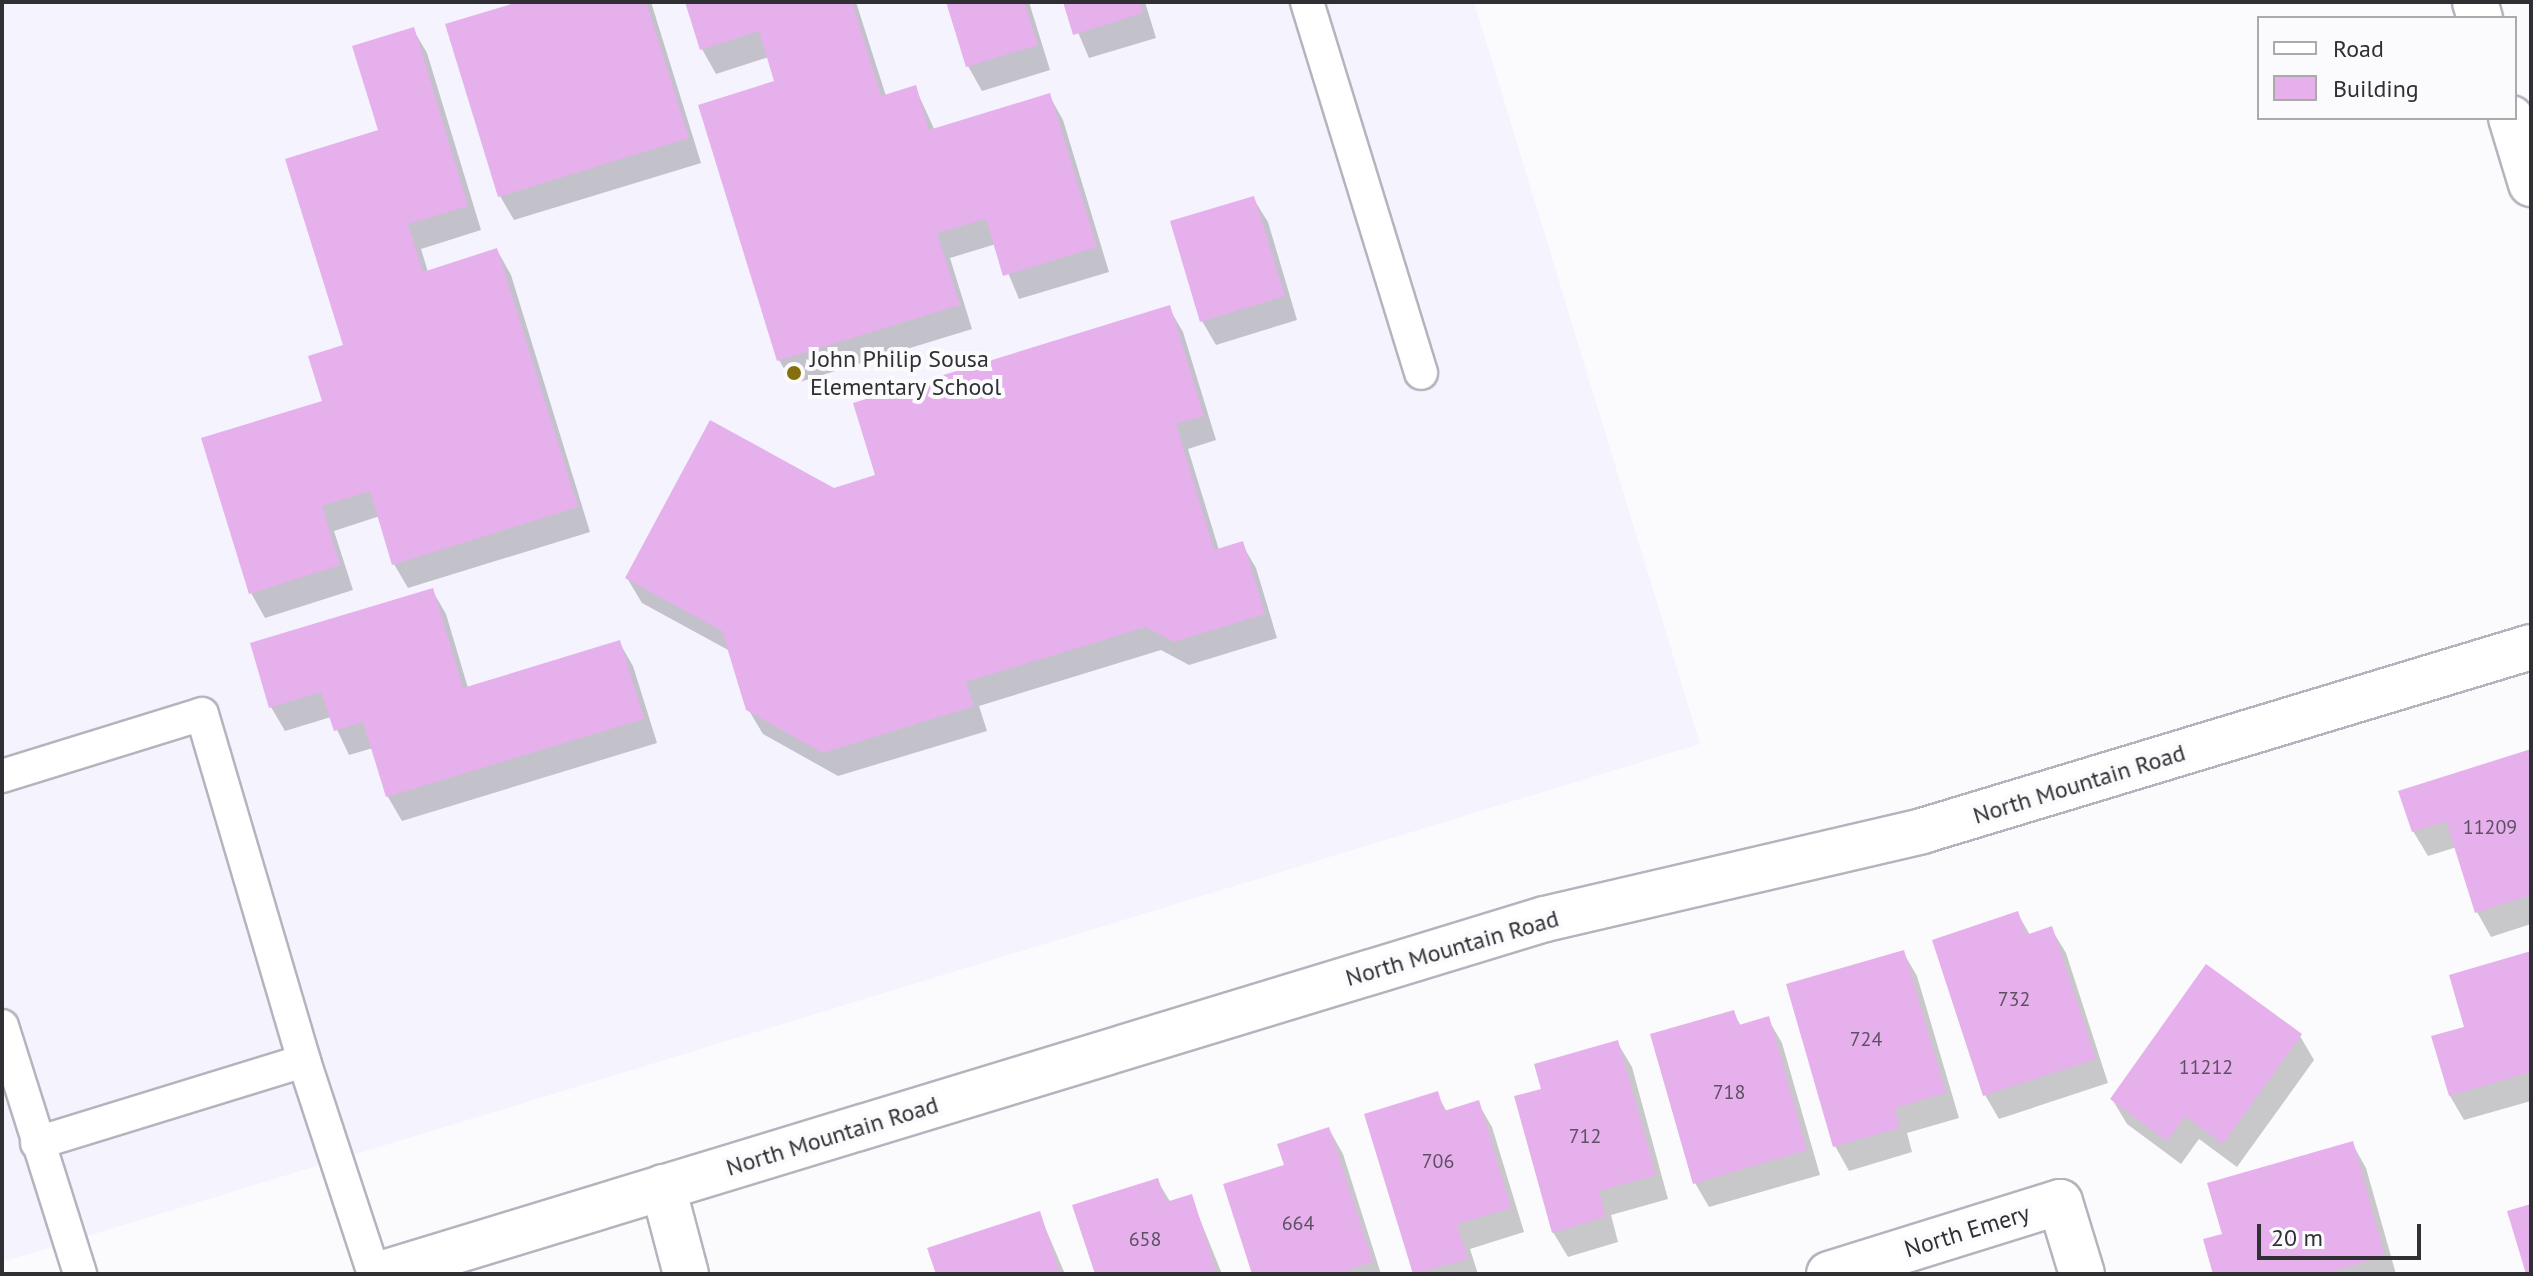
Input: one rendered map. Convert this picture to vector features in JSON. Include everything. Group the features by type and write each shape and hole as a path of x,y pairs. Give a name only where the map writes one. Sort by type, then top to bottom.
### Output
{"street":[{"path":"2512,120 2531,184"},
{"name":"North Mountain Road","path":"380,1274 1545,919 1922,831 2531,647"},
{"path":"663,1187 686,1274"},
{"name":"North Emery","path":"1829,1274 2060,1202 2082,1274"}],"lane":[{"path":"1307,2 1421,373"},
{"path":"2,776 202,714 304,1061 374,1274"},
{"path":"2,1026 80,1274"},
{"path":"37,1143 304,1061"}],"shaded area":[{"name":"John Philip Sousa Elementary School","path":"2,2 1474,2 1700,744 2,1262"}],"building":[{"path":"518,2 646,2 689,138 498,197 445,24"},
{"path":"685,2 852,2 881,96 916,85 929,130 1050,93 1097,247 1003,276 986,219 937,233 960,305 777,361 698,105 774,81 759,31 700,50"},
{"path":"946,2 1024,2 1038,45 966,67"},
{"path":"1063,2 1140,2 1143,13 1073,35"},
{"path":"414,27 468,206 408,224 423,272 497,248 578,507 392,565 370,491 322,506 340,565 249,594 201,438 322,401 308,356 343,345 285,159 378,130 352,46"},
{"path":"1254,196 1285,296 1200,322 1170,221"},
{"path":"1170,305 1204,416 1176,424 1214,550 1243,541 1265,614 1173,642 1146,627 966,682 974,706 823,753 746,710 722,631 625,578 710,420 834,488 875,475 853,403"},
{"path":"433,588 463,688 620,640 644,719 386,797 363,722 334,731 321,692 269,708 250,643"},
{"path":"2531,749 2531,895 2475,913 2446,821 2412,832 2398,791"},
{"path":"2018,911 2026,935 2052,926 2096,1059 1983,1096 1932,940"},
{"path":"1904,950 1946,1093 1895,1108 1900,1128 1833,1147 1786,984"},
{"path":"2531,951 2531,1072 2449,1096 2431,1036 2464,1027 2449,975"},
{"path":"2206,964 2302,1034 2223,1144 2185,1116 2167,1141 2110,1099"},
{"path":"1734,1010 1739,1025 1769,1016 1807,1150 1693,1184 1650,1034"},
{"path":"1618,1040 1656,1175 1599,1191 1606,1217 1552,1233 1514,1096 1541,1089 1534,1064"},
{"path":"1438,1091 1444,1111 1479,1100 1511,1208 1457,1224 1468,1259 1413,1274 1364,1114"},
{"path":"1329,1127 1373,1262 1336,1274 1252,1274 1223,1184 1284,1165 1277,1144"},
{"path":"2353,1141 2385,1256 2324,1274 2213,1274 2203,1239 2222,1234 2207,1183"},
{"path":"1158,1178 1166,1202 1192,1194 1217,1274 1095,1274 1072,1205"},
{"path":"2531,1204 2531,1274 2526,1274 2507,1211"},
{"path":"1040,1211 1060,1274 936,1274 927,1248"}],"place":[{"name":"John Philip Sousa Elementary School","path":"794,373"}]}
